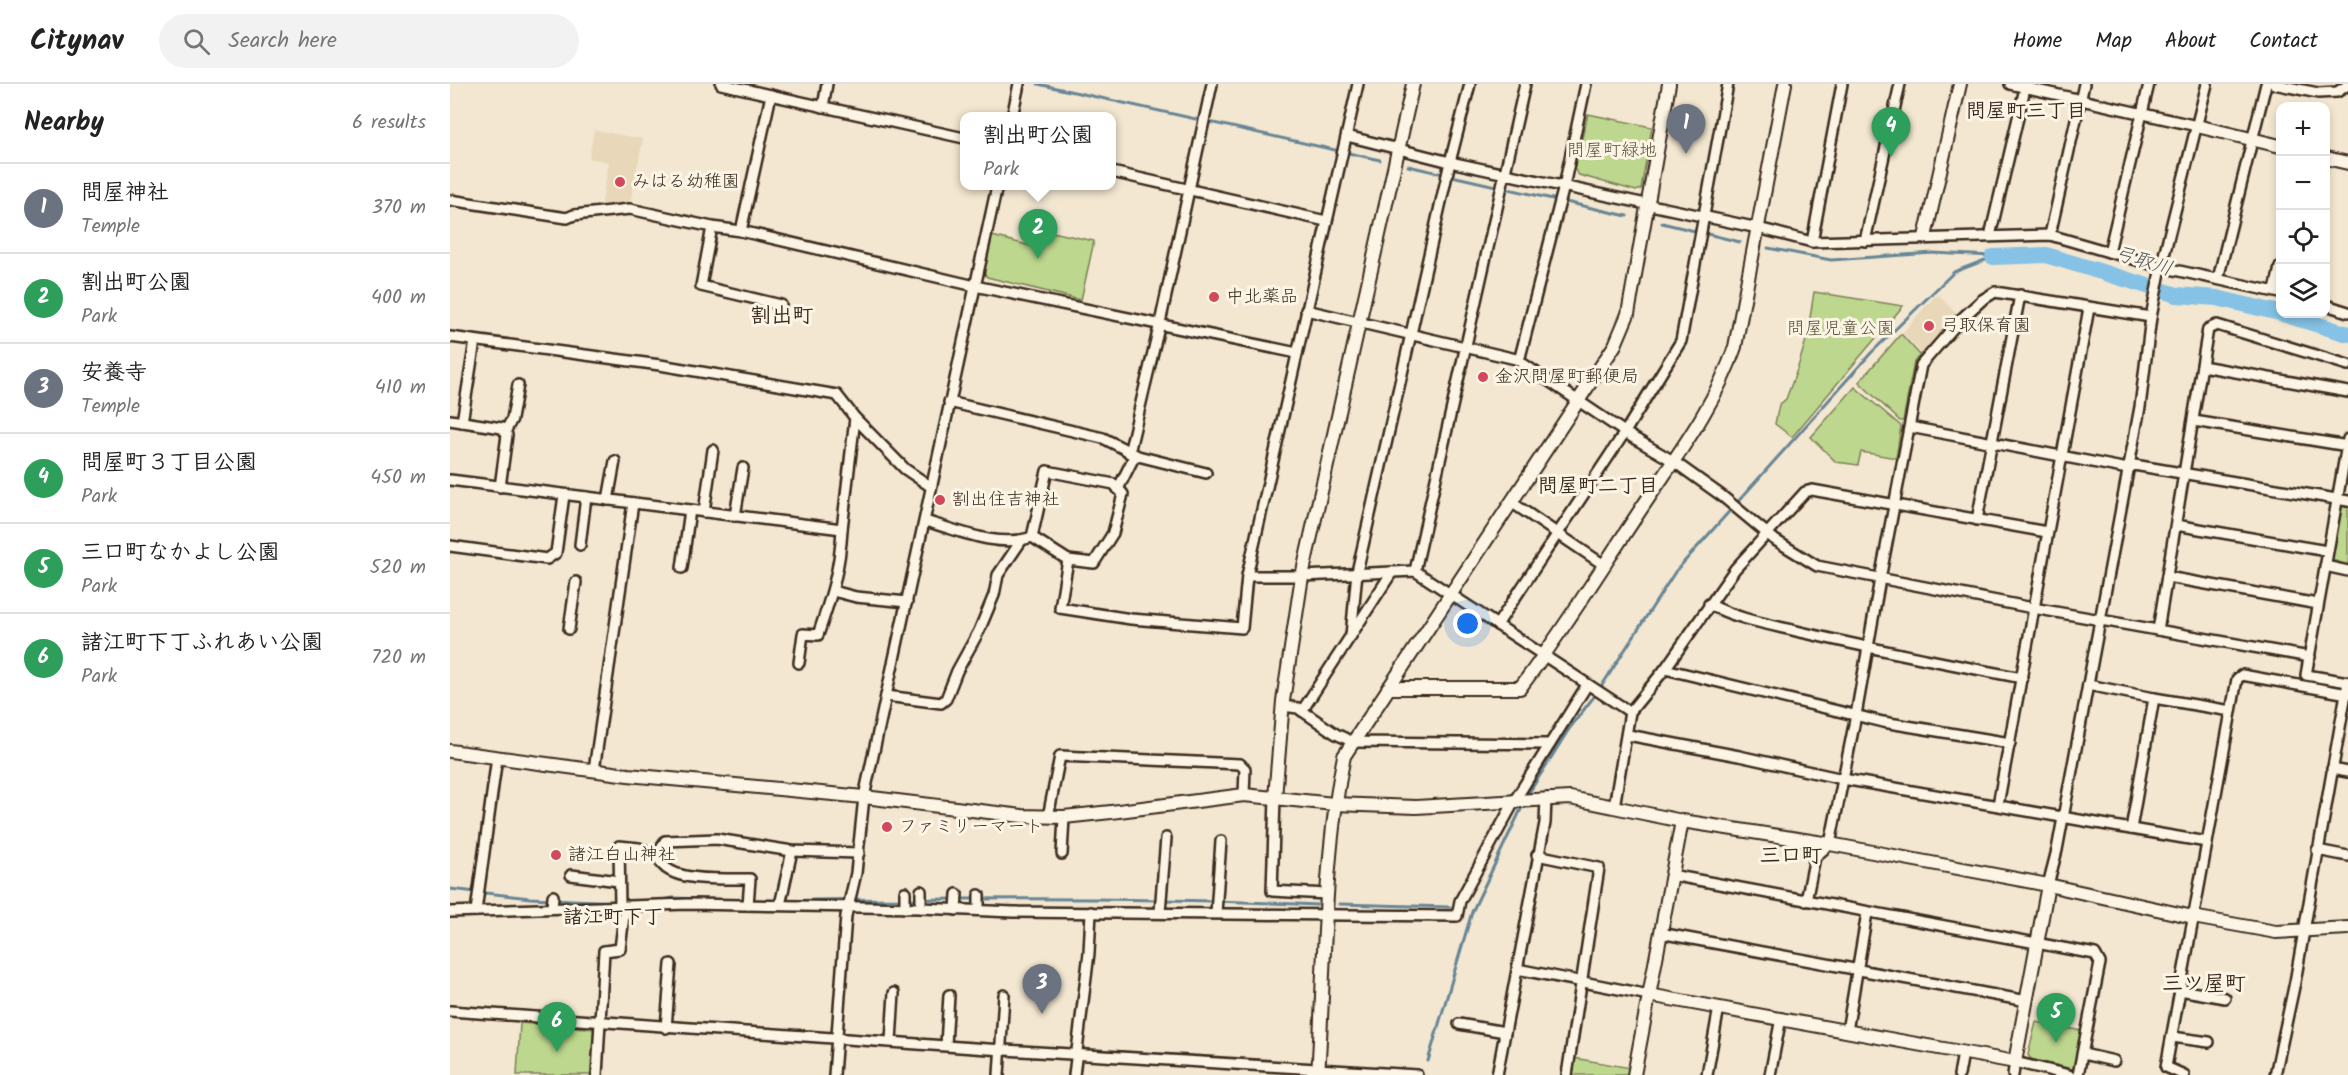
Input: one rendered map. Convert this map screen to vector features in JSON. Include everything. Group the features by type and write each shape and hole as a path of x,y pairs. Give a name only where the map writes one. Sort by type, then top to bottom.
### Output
{"street":[{"path":"721,84 960,137"},
{"path":"823,107 827,84"},
{"path":"1013,112 1019,84"},
{"path":"1118,489 1132,454 1212,84"},
{"path":"1068,560 1060,608 1131,619 1242,628 1247,576 1358,84"},
{"path":"1328,894 1272,891 1275,798 1283,706 1302,576 1413,84"},
{"path":"1351,636 1357,572 1470,84"},
{"path":"1416,571 1525,84"},
{"path":"1519,362 1559,207 1586,84"},
{"path":"1318,1072 1334,804 1344,756 1615,345 1628,314 1670,84"},
{"path":"1497,625 1625,432 1681,341 1728,84"},
{"path":"1388,688 1520,688 1544,657 1673,461 1726,373 1735,347 1785,84"},
{"path":"1812,242 1842,84"},
{"path":"1865,241 1900,84"},
{"path":"1925,237 1960,84"},
{"path":"2010,84 2276,145"},
{"path":"2050,235 2084,84"},
{"path":"2109,252 2149,84"},
{"path":"2014,1069 2101,620 2140,407 2152,313 2160,272 2207,84"},
{"path":"2218,279 2266,84"},
{"path":"2274,84 2318,93 2337,92 2348,85"},
{"path":"1990,236 2025,86"},
{"path":"741,231 771,96"},
{"path":"1347,136 1450,165 1504,172 1563,190 1648,205 1812,242 2050,235 2109,252 2160,272 2218,279 2276,292"},
{"path":"2330,159 2348,163"},
{"path":"1116,173 1326,221"},
{"path":"834,1075 849,901 859,853 864,797 996,190"},
{"path":"450,200 567,218 574,215 630,209 741,231 975,286 1160,323 1254,346 1297,353"},
{"path":"712,227 701,286 781,305"},
{"path":"1806,901 1815,857 1830,844 1921,365 1960,320 1995,292 2089,308 2152,313"},
{"path":"1977,520 2020,295"},
{"path":"2330,307 2348,312"},
{"path":"1998,805 2089,308"},
{"path":"1306,310 1467,347 1519,362 1673,461 1722,496 1767,534 1816,566 2033,608 2310,657"},
{"path":"2158,630 2208,329 2217,325 2348,365"},
{"path":"450,337 660,365 837,395 855,418 905,469 930,486"},
{"path":"463,418 475,341"},
{"path":"2202,366 2348,392"},
{"path":"505,432 512,419 518,385"},
{"path":"949,402 1103,438 1132,454 1206,473"},
{"path":"450,420 463,418 502,428 507,435 500,486"},
{"path":"799,663 803,634 818,635 841,560 842,529 855,418"},
{"path":"2193,421 2348,444 2306,675 2348,682 2347,693 2275,1075"},
{"path":"1910,427 2128,469 2134,465 2348,501"},
{"path":"704,512 713,450"},
{"path":"608,500 615,462"},
{"path":"735,516 743,468"},
{"path":"1047,471 1114,484 1123,494 1113,533 1094,563 1068,560 1032,537 1047,471"},
{"path":"450,480 842,529"},
{"path":"1614,807 1628,735 1630,712 1665,669 1709,604 1805,492 1812,490 2047,532"},
{"path":"450,546 547,559 556,553 564,495"},
{"path":"580,545 586,497"},
{"path":"1511,502 1604,565"},
{"path":"594,770 633,503"},
{"path":"682,568 690,510"},
{"path":"925,521 985,537 1021,541 1032,537"},
{"path":"2176,525 2327,551"},
{"path":"886,696 941,704 946,699 957,671 980,632 994,595 998,575 1021,541"},
{"path":"2325,566 2348,571"},
{"path":"1247,576 1416,571 1630,712"},
{"path":"1302,711 1392,572"},
{"path":"2167,577 2318,604"},
{"path":"569,629 576,582"},
{"path":"833,591 856,597 907,602"},
{"path":"1709,604 1721,611 1757,622 1868,648 2022,678"},
{"path":"1665,669 1856,715 2010,743"},
{"path":"2184,1075 2166,1067 2237,679 2242,675 2347,693"},
{"path":"2088,685 2231,711"},
{"path":"450,912 622,904 671,905 712,899 781,902 849,901 1013,912 1091,912 1161,905 1326,913 1457,915 1460,901 1517,800 1550,744 1589,686"},
{"path":"2131,829 2154,698"},
{"path":"1283,706 1298,708 1336,734 1353,742 1550,744"},
{"path":"1628,735 1843,779 2207,842"},
{"path":"450,751 628,775 864,797 1022,816 1064,817 1244,795 1334,804 1416,807 1570,798 1682,821 1830,844 2048,885 2276,932 2348,928"},
{"path":"1048,817 1060,756 1240,764 1245,770 1244,795"},
{"path":"476,910 497,758"},
{"path":"2332,769 2348,772"},
{"path":"1497,1075 1545,823 1546,798"},
{"path":"1062,854 1064,817"},
{"path":"1634,1075 1682,821"},
{"path":"1161,905 1166,838"},
{"path":"748,900 750,879 679,876 664,868 658,855 665,841 717,839 792,851 859,853"},
{"path":"1217,906 1221,841"},
{"path":"597,1075 604,951 620,949 622,904 619,881 619,846 639,848 658,855"},
{"path":"2317,850 2348,856"},
{"path":"781,902 792,851"},
{"path":"1538,855 1599,868 1567,1075"},
{"path":"571,875 619,881"},
{"path":"1671,875 2095,954 2100,963 2078,1075"},
{"path":"921,891 921,906"},
{"path":"905,892 905,906"},
{"path":"688,893 688,904"},
{"path":"670,894 671,905"},
{"path":"957,894 957,907"},
{"path":"979,895 979,908"},
{"path":"552,908 553,896"},
{"path":"1074,1075 1089,953 1091,912"},
{"path":"1847,1031 1868,913"},
{"path":"1660,933 2026,1001"},
{"path":"666,1028 671,964"},
{"path":"1517,969 1963,1053 2014,1069 2069,1075"},
{"path":"2180,990 2225,998"},
{"path":"891,1041 894,993"},
{"path":"999,1075 1004,994"},
{"path":"946,1045 949,995"},
{"path":"1707,1075 1719,1007"},
{"path":"450,1011 666,1028 1076,1053 1318,1072 1418,1075"},
{"path":"1770,1075 1781,1018"},
{"path":"1459,1024 1505,1032"},
{"path":"2172,1037 2209,1042"},
{"path":"1959,1075 1963,1053"},
{"path":"2083,1054 2114,1061"}],"shaded area":[{"name":"みはる幼稚園","path":"594,130 643,139 630,203 601,207 609,162 589,158"},
{"name":"弓取保育園","path":"1939,295 1959,317 1923,355 1902,333 1933,298"}],"green space":[{"name":"問屋町緑地","path":"1588,114 1652,127 1641,189 1636,191 1579,175 1574,169"},
{"path":"1034,228 1094,241 1081,300 987,277 983,271 992,236 1031,246"},
{"name":"問屋児童公園","path":"1814,292 1903,306 1792,437 1775,424 1779,405 1786,399 1807,337"},
{"path":"1901,334 1920,355 1914,362 1903,421 1900,421 1859,382"},
{"path":"1855,387 1901,426 1896,458 1861,452 1858,465 1836,462 1811,437"},
{"path":"2342,505 2348,506 2348,565 2332,560"},
{"path":"2036,1022 2083,1031 2077,1066 2072,1069 2031,1059 2028,1055"},
{"path":"520,1023 596,1029 594,1075 517,1075"},
{"path":"1574,1058 1631,1068 1630,1075 1571,1075"}],"waterway":[{"path":"1038,84 1380,160"},
{"path":"1408,166 1627,216"},
{"path":"1662,223 1740,242"},
{"path":"1768,248 1831,260 1933,253 1992,256"},
{"name":"弓取川","path":"1993,257 2046,255 2177,295 2217,298 2276,312"},
{"path":"1527,796 1569,729 1599,690 1675,572 1871,353 1954,272 1993,257"},
{"name":"弓取川","path":"2296,318 2348,334"},
{"path":"1428,1061 1472,912 1523,805"},
{"path":"450,889 530,898 616,902"},
{"path":"655,901 673,898 762,901"},
{"path":"790,901 1090,899 1317,905"},
{"path":"1339,904 1450,907"}],"place":[{"name":"問屋神社","path":"1686,154"},
{"name":"問屋町３丁目公園","path":"1891,157"},
{"name":"みはる幼稚園","path":"620,182"},
{"name":"割出町公園","path":"1038,259"},
{"name":"中北薬品","path":"1214,297"},
{"name":"弓取保育園","path":"1929,326"},
{"name":"金沢問屋町郵便局","path":"1483,377"},
{"name":"割出住吉神社","path":"940,500"},
{"name":"ファミリーマート","path":"887,827"},
{"name":"諸江白山神社","path":"556,855"},
{"name":"安養寺","path":"1042,1014"},
{"name":"三口町なかよし公園","path":"2056,1043"},
{"name":"諸江町下丁ふれあい公園","path":"557,1052"}],"district":[{"name":"問屋町三丁目","path":"2026,112"},
{"name":"割出町","path":"782,316"},
{"name":"問屋町二丁目","path":"1598,487"},
{"name":"三口町","path":"1791,856"},
{"name":"諸江町下丁","path":"613,918"},
{"name":"三ツ屋町","path":"2204,984"}]}
